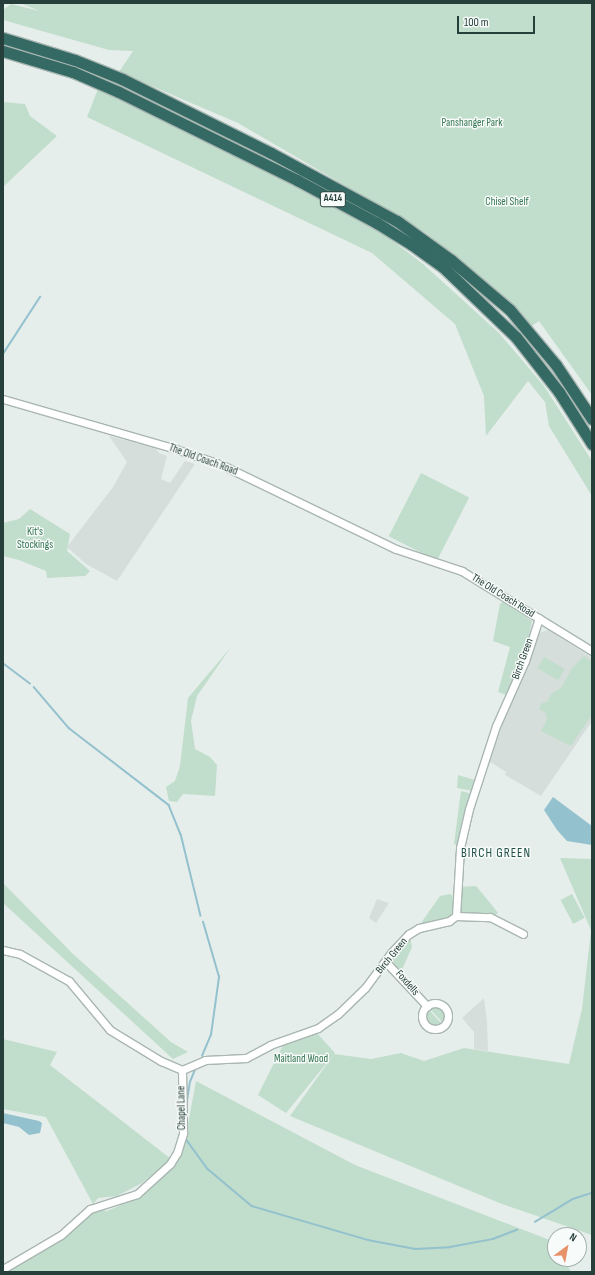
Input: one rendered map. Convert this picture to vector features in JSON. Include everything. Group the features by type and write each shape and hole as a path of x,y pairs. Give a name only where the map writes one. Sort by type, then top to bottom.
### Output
{"highway":[{"name":"A414","path":"3,38 75,60 122,79 271,153 397,221 456,264 510,310 556,365 592,419"},
{"name":"A414","path":"3,50 73,72 119,92 311,188 411,244 443,267 516,337 559,392 592,444"}],"street":[{"name":"The Old Coach Road","path":"3,399 173,448 222,465 394,546 466,573 592,651"},
{"name":"Birch Green","path":"182,1070 205,1060 246,1058 270,1045 318,1028 338,1014 365,988 402,940 419,928 449,921 456,916 460,848 469,809 496,726 525,661 539,618"},
{"path":"456,916 490,917 523,934"},
{"name":"Chapel Lane","path":"3,950 20,954 68,981 110,1030 161,1061 182,1070 183,1133 177,1154 170,1164 137,1194 90,1209 61,1235 3,1269"},
{"name":"Foxdells","path":"386,961 427,1006"}],"shaded area":[{"path":"109,436 156,448 159,453 167,456 161,479 170,483 185,461 195,464 117,581 86,564 67,547 113,487 127,462"},
{"path":"548,630 592,658 592,721 541,796 505,775 506,772 489,761 536,637 539,633"},
{"path":"377,899 389,903 376,923 369,918"},
{"path":"484,998 488,1051 474,1049 474,1032 462,1018"}],"green space":[{"name":"Panshanger Park","path":"20,3 592,3 592,395 539,321 530,327 503,296 426,233 238,123 119,72 133,51 109,50 3,20 3,10 11,4 40,11"},
{"path":"98,89 256,166 377,229 423,264 499,333 544,386 592,461 592,496 549,426 545,402 528,381 486,436 484,396 455,324 372,253 87,117"},
{"path":"3,102 25,104 30,116 57,136 3,187"},
{"path":"421,473 469,498 437,561 389,536"},
{"name":"Kit's Stockings","path":"30,509 70,534 67,551 90,571 85,576 47,578 46,571 19,560 3,556 3,523 19,519"},
{"path":"504,601 532,621 524,658 506,695 498,692 510,647 493,641 500,604"},
{"path":"231,647 197,696 191,721 195,749 210,757 217,765 215,796 183,794 177,802 169,801 166,787 175,781 180,766 188,698"},
{"path":"584,656 592,662 592,714 571,746 541,731 547,719 546,713 539,709 542,703 547,702 551,694 561,688 573,667"},
{"path":"544,657 565,669 558,680 538,668"},
{"path":"458,775 475,780 473,791 457,788"},
{"path":"461,791 472,794 462,821 458,845 454,844"},
{"path":"560,858 592,859 592,1235 587,1233 587,1227 569,1227 502,1204 290,1116 334,1054 371,1059 401,1053 424,1061 464,1048 569,1064 582,1009 591,930"},
{"path":"3,883 72,953 171,1042 188,1052 173,1059 3,903"},
{"path":"476,886 498,913 494,916 461,913 460,887"},
{"path":"450,894 455,897 456,907 451,917 425,924 421,923 440,896"},
{"path":"572,894 585,918 573,924 561,900"},
{"path":"410,938 412,947 401,972 391,959"},
{"path":"434,1004 440,1006 447,1015 443,1023 429,1008"},
{"path":"428,1009 442,1024 438,1027 432,1027 424,1018"},
{"name":"Maitland Wood","path":"315,1031 335,1053 286,1113 258,1095 285,1041"},
{"path":"3,1039 57,1052 50,1065 171,1159 142,1183 117,1196 98,1198 93,1204 46,1117 3,1109"},
{"path":"196,1081 355,1165 547,1239 547,1267 568,1267 571,1272 5,1272 65,1236 94,1209 107,1211 119,1206 138,1194 170,1169 184,1146"}],"water":[{"path":"553,797 592,826 592,845 567,841 557,830 544,810"},
{"path":"3,1113 39,1121 42,1123 40,1133 29,1135 19,1127 3,1123"}],"waterway":[{"path":"3,354 40,297"},
{"path":"3,663 30,683"},
{"path":"34,687 69,728 169,805 181,834 201,916"},
{"path":"202,1056 211,1035 219,977 203,922"},
{"path":"186,1107 190,1082 196,1067"},
{"path":"186,1133 186,1139 208,1169 252,1206 368,1240 415,1249 450,1247 493,1239 517,1230"},
{"path":"535,1222 573,1199 592,1193"}],"district":[{"name":"BIRCH GREEN","path":"496,853"}],"park label":[{"name":"Chisel Shelf","path":"507,202"}]}
